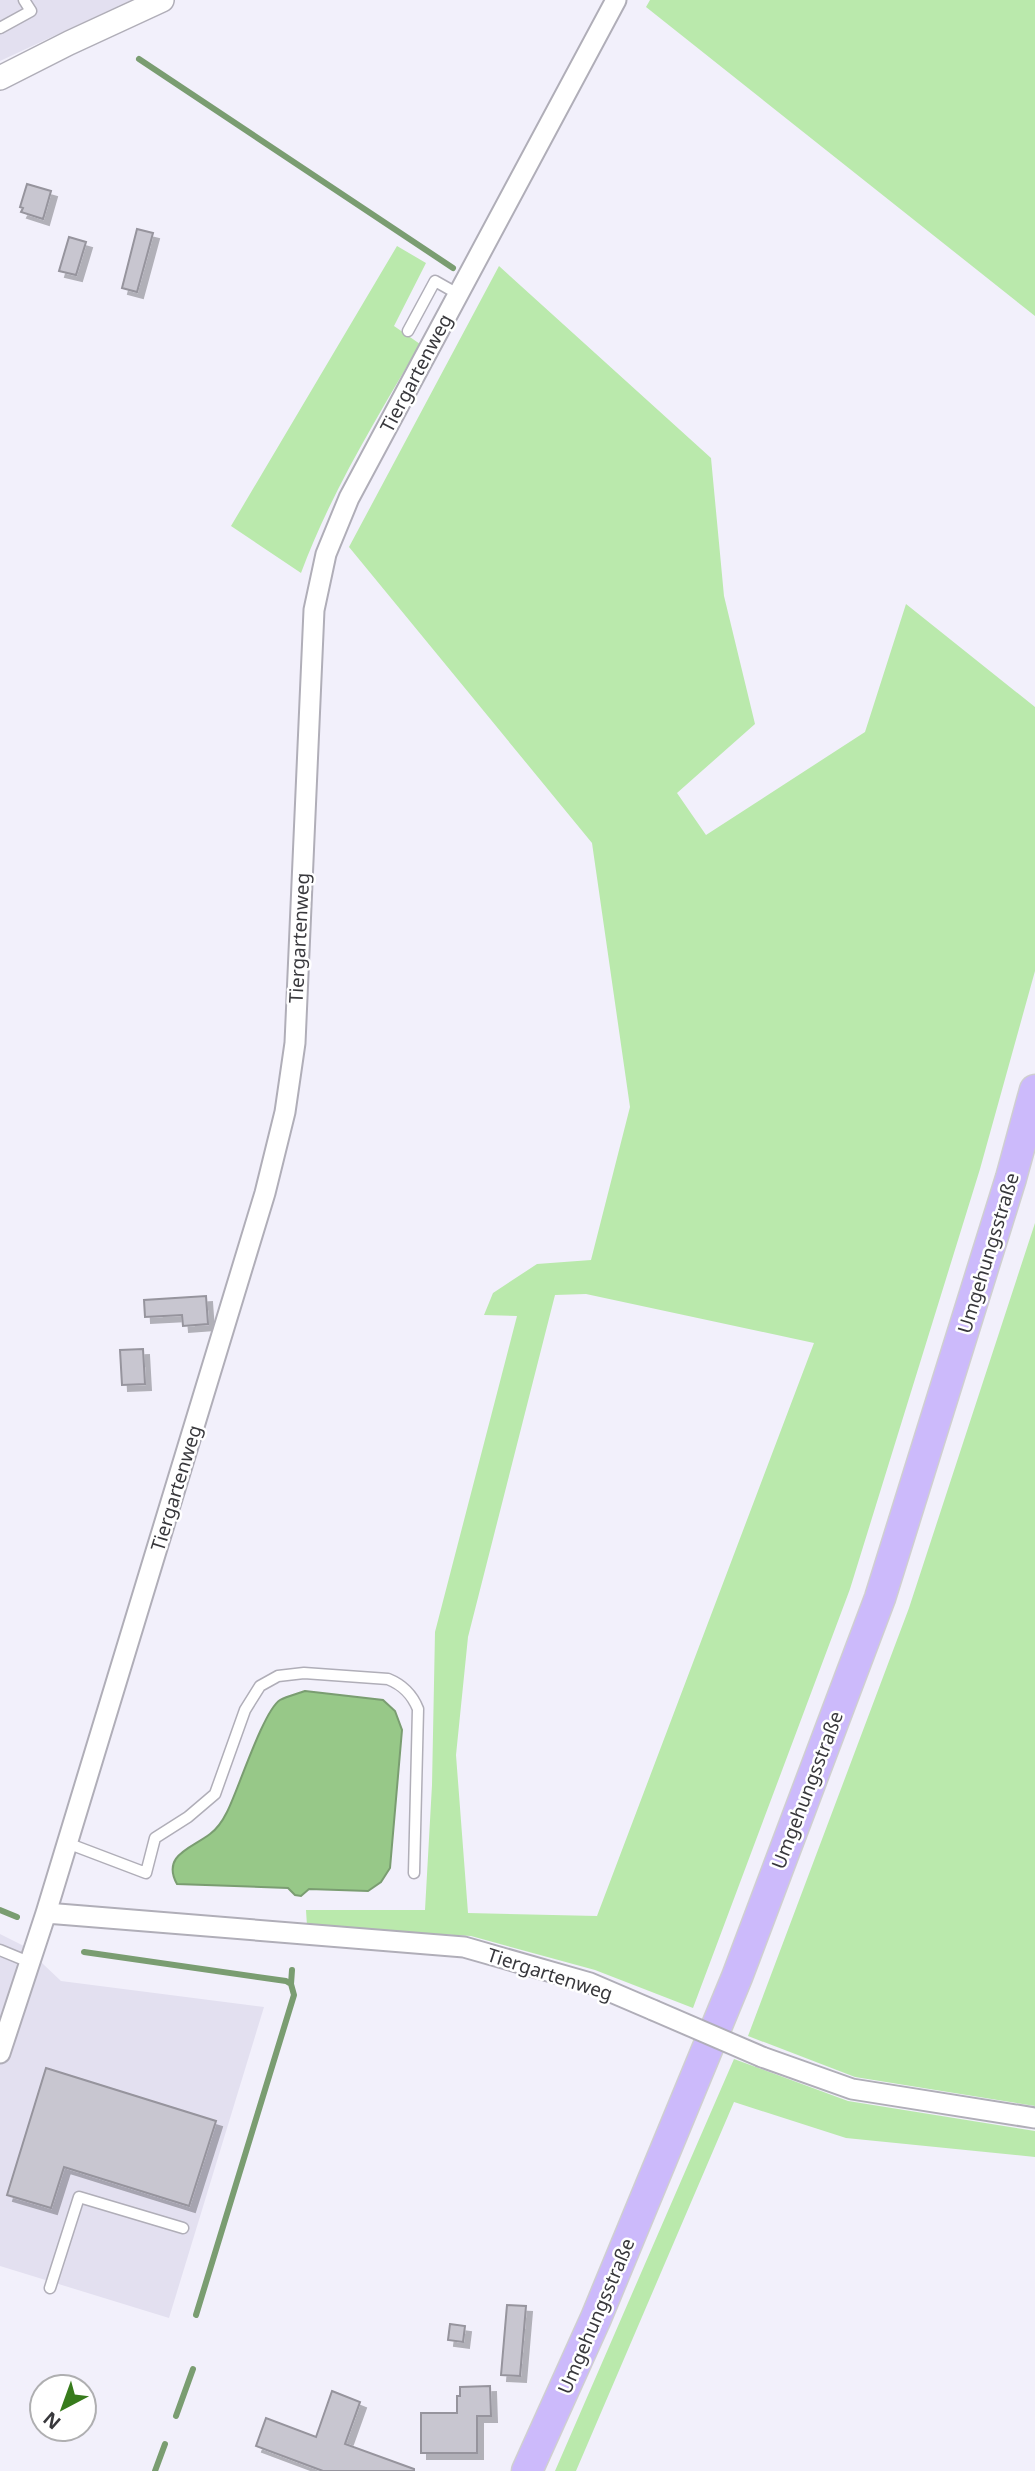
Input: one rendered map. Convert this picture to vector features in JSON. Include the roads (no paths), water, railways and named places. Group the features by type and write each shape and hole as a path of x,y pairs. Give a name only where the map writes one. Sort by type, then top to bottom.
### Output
{"main road":[{"name":"Umgehungsstraße","path":"527,2471 596,2318 737,1977 880,1598 1011,1178 1035,1090"}],"street":[{"path":"0,78 162,0"},
{"name":"Tiergartenweg","path":"0,2053 46,1913 232,1306 285,1112 295,1043 314,610 326,554 349,498 616,0"},
{"name":"Tiergartenweg","path":"46,1913 464,1947 590,1983 762,2057 852,2089 1035,2118"}],"lane":[{"path":"0,28 31,11 24,0"},
{"path":"408,331 435,281 458,294"},
{"path":"67,1843 146,1873 155,1838 188,1817 215,1794 245,1710 260,1686 278,1676 304,1673 388,1679 400,1684 414,1699 418,1709 414,1873"},
{"path":"0,1950 29,1962"},
{"path":"50,2288 79,2197 183,2228"}],"waterway":[{"path":"139,59 453,268"},
{"path":"0,1910 17,1917"},
{"path":"84,1952 286,1981 291,1984 294,1995 196,2315"},
{"path":"291,1984 292,1970"},
{"path":"176,2416 193,2369"},
{"path":"155,2471 165,2444"}]}
